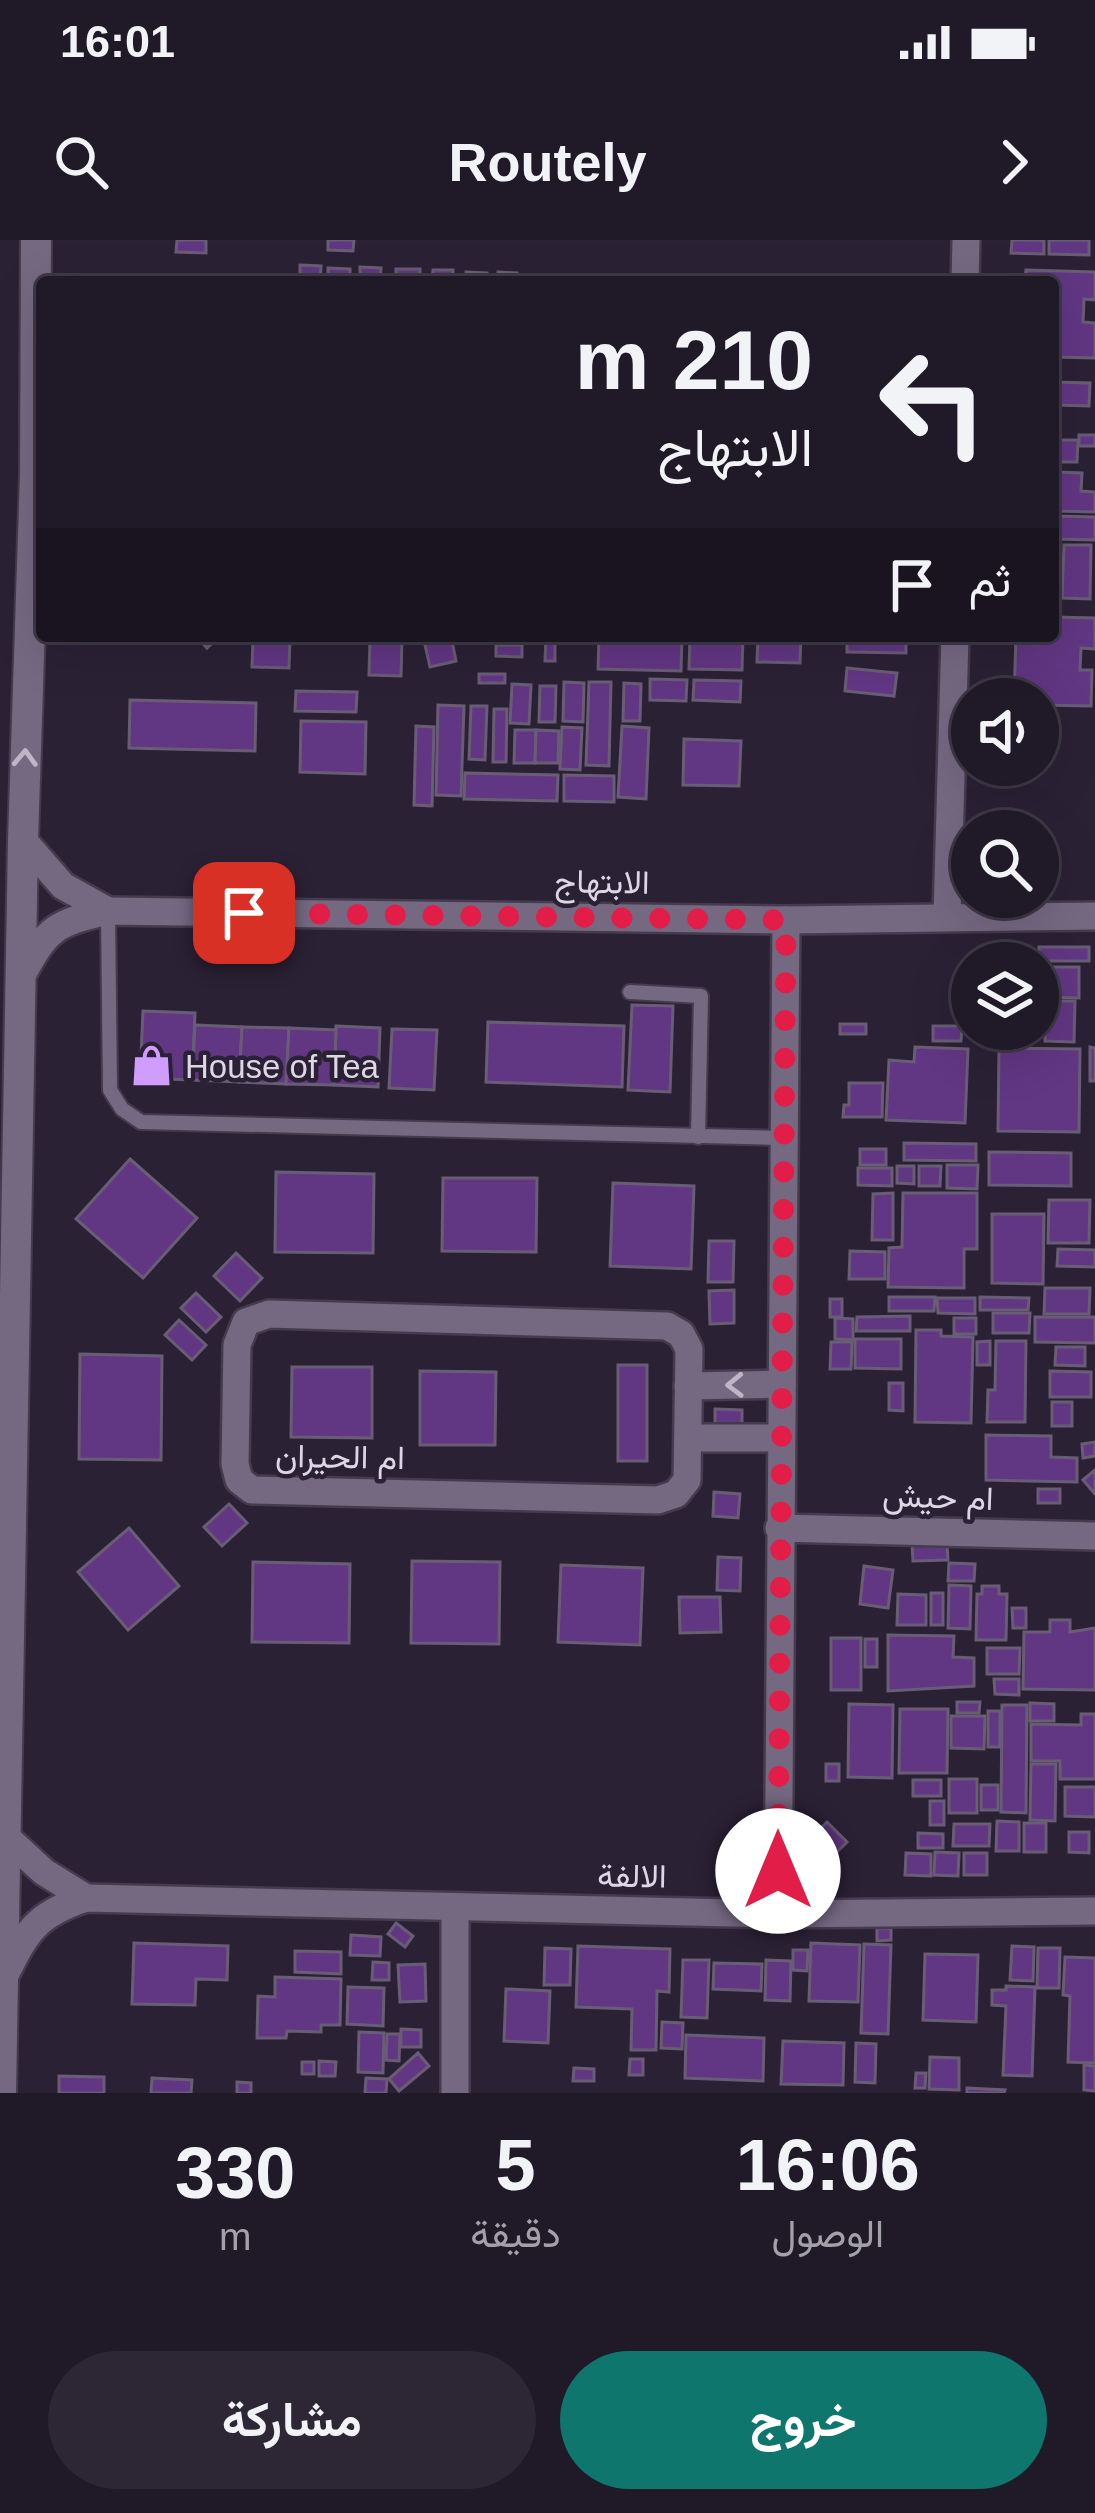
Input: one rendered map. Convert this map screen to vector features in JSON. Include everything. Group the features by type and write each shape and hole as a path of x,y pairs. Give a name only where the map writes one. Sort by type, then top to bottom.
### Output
{"street":[{"path":"2,2093 36,240"},
{"path":"965,276 966,240"},
{"path":"947,916 955,642"},
{"path":"22,840 63,886 108,911"},
{"name":"الابتهاج","path":"21,976 49,931 72,919 108,911 786,920 1095,916"},
{"path":"778,1914 786,920"},
{"name":"ام الحيران","path":"269,1315 667,1325 681,1334 689,1349 688,1386 687,1480 676,1494 658,1500 252,1490 239,1480 235,1464 237,1345 246,1322 269,1315"},
{"path":"688,1386 782,1384"},
{"path":"688,1438 781,1438"},
{"name":"ام حيش","path":"778,1528 1095,1536"},
{"path":"7,1838 44,1872 86,1898"},
{"name":"الالفة","path":"3,1978 39,1919 86,1898 778,1914 1095,1911"},
{"path":"455,1906 455,2093"}],"lane":[{"path":"108,911 110,1090 122,1109 140,1122 781,1138"},
{"path":"630,992 701,996 698,1137"}],"building":[{"path":"177,240 206,240 206,253 176,252"},
{"path":"328,240 354,240 353,251 328,250"},
{"path":"1012,240 1044,240 1044,254 1011,253"},
{"path":"1049,240 1089,240 1089,255 1049,254"},
{"path":"300,265 321,266 320,276 300,276"},
{"path":"360,267 381,268 380,276 360,276"},
{"path":"328,268 350,269 350,276 328,276"},
{"path":"396,269 420,269 420,276 396,276"},
{"path":"433,270 453,270 453,276 432,276"},
{"path":"1026,270 1095,272 1095,300 1084,299 1083,322 1095,323 1095,358 1059,357 1059,276 1026,276"},
{"path":"1059,382 1090,383 1089,406 1059,405"},
{"path":"1079,435 1095,435 1095,446 1079,446"},
{"path":"1060,440 1078,440 1077,462 1059,462"},
{"path":"1059,472 1082,473 1081,491 1095,492 1095,512 1059,511"},
{"path":"1059,516 1095,517 1095,540 1059,539"},
{"path":"1064,545 1091,545 1090,599 1062,598"},
{"path":"1059,617 1095,618 1095,649 1081,648 1080,670 1092,670 1091,706 1059,705 1059,678 1015,678 1016,642 1059,642"},
{"path":"253,642 290,642 289,668 252,667"},
{"path":"370,642 402,642 401,676 369,675"},
{"path":"424,642 452,642 456,661 430,667"},
{"path":"546,642 555,642 555,661 545,661"},
{"path":"599,642 682,642 681,671 598,669"},
{"path":"690,642 743,642 742,670 689,669"},
{"path":"758,642 801,642 800,663 757,662"},
{"path":"847,642 906,642 906,653 847,652"},
{"path":"496,645 522,645 522,657 496,656"},
{"path":"847,668 897,673 894,696 845,691"},
{"path":"479,674 505,674 505,683 479,683"},
{"path":"650,679 687,680 686,701 650,700"},
{"path":"694,680 741,681 740,702 693,700"},
{"path":"564,682 584,683 583,722 563,721"},
{"path":"589,682 611,682 609,766 586,765"},
{"path":"624,683 641,684 640,721 623,721"},
{"path":"512,684 531,685 529,724 510,723"},
{"path":"540,686 556,686 555,722 539,722"},
{"path":"296,691 357,692 356,712 295,711"},
{"path":"130,700 256,703 255,751 129,748"},
{"path":"438,705 464,706 461,796 436,795"},
{"path":"471,706 487,706 485,760 469,759"},
{"path":"494,709 507,709 506,762 493,762"},
{"path":"301,721 366,722 365,774 300,772"},
{"path":"416,726 434,727 432,806 414,805"},
{"path":"622,726 649,728 646,799 618,797"},
{"path":"562,727 582,728 580,770 560,769"},
{"path":"515,730 536,730 535,763 514,763"},
{"path":"536,730 559,731 558,763 535,763"},
{"path":"684,739 741,741 739,786 683,785"},
{"path":"465,773 558,775 557,801 464,799"},
{"path":"564,775 614,776 614,802 564,801"},
{"path":"1059,947 1089,947 1089,961 1059,961"},
{"path":"1059,967 1079,967 1079,998 1059,998"},
{"path":"1059,1001 1075,1001 1074,1042 1059,1041"},
{"path":"632,1005 673,1006 670,1092 628,1090"},
{"path":"143,1011 195,1013 192,1080 140,1078"},
{"path":"488,1022 624,1026 622,1087 486,1082"},
{"path":"840,1024 866,1024 866,1034 840,1034"},
{"path":"195,1025 242,1027 239,1082 192,1080"},
{"path":"336,1026 380,1028 378,1087 334,1085"},
{"path":"933,1026 951,1026 951,1041 933,1041"},
{"path":"242,1027 289,1028 286,1084 239,1082"},
{"path":"289,1028 336,1030 334,1085 286,1084"},
{"path":"392,1029 437,1030 434,1090 389,1088"},
{"path":"915,1047 968,1050 965,1123 886,1120 889,1060 914,1062"},
{"path":"1090,1047 1095,1048 1095,1081 1090,1081"},
{"path":"1080,1049 1079,1132 998,1131 999,1050"},
{"path":"849,1083 883,1083 882,1117 843,1117 844,1105 849,1105"},
{"path":"904,1143 976,1144 976,1161 904,1160"},
{"path":"860,1149 886,1149 886,1165 860,1165"},
{"path":"989,1152 1071,1153 1071,1186 989,1185"},
{"path":"130,1159 197,1218 143,1278 76,1219"},
{"path":"947,1165 978,1165 977,1189 947,1188"},
{"path":"897,1166 914,1166 914,1184 897,1183"},
{"path":"919,1166 941,1166 940,1186 919,1186"},
{"path":"858,1168 892,1168 892,1186 858,1185"},
{"path":"276,1172 374,1174 373,1253 275,1252"},
{"path":"443,1178 537,1178 536,1252 442,1251"},
{"path":"613,1183 694,1186 691,1269 610,1266"},
{"path":"893,1193 893,1240 872,1240 873,1194"},
{"path":"903,1193 977,1193 977,1249 964,1249 964,1288 888,1287 889,1248 902,1247"},
{"path":"1049,1200 1090,1200 1089,1243 1048,1243"},
{"path":"992,1214 1044,1214 1043,1284 992,1283"},
{"path":"709,1241 734,1241 733,1282 708,1282"},
{"path":"1058,1249 1095,1250 1095,1267 1057,1266"},
{"path":"850,1251 885,1252 885,1279 849,1279"},
{"path":"236,1253 262,1278 240,1301 214,1276"},
{"path":"1045,1288 1090,1288 1089,1314 1044,1314"},
{"path":"734,1290 734,1323 710,1324 709,1291"},
{"path":"196,1293 221,1317 206,1332 181,1308"},
{"path":"889,1297 935,1297 934,1311 889,1311"},
{"path":"980,1297 1029,1298 1028,1310 980,1310"},
{"path":"937,1298 975,1298 975,1314 938,1313"},
{"path":"830,1299 842,1299 842,1317 830,1317"},
{"path":"993,1313 1030,1313 1029,1333 993,1333"},
{"path":"910,1316 910,1331 856,1331 857,1317"},
{"path":"1035,1317 1095,1317 1095,1343 1035,1342"},
{"path":"835,1318 853,1319 853,1340 835,1339"},
{"path":"954,1318 976,1318 976,1334 954,1334"},
{"path":"179,1320 206,1345 192,1360 165,1335"},
{"path":"916,1330 973,1337 971,1423 915,1422"},
{"path":"855,1339 901,1339 901,1369 855,1368"},
{"path":"990,1341 990,1365 977,1365 977,1342"},
{"path":"996,1341 1026,1341 1025,1422 987,1422 988,1390 995,1390"},
{"path":"831,1342 852,1342 851,1369 830,1369"},
{"path":"1056,1347 1085,1347 1085,1366 1055,1365"},
{"path":"80,1354 162,1356 161,1460 79,1459"},
{"path":"618,1365 647,1365 647,1461 618,1461"},
{"path":"292,1367 372,1367 372,1438 291,1437"},
{"path":"420,1371 496,1372 495,1445 420,1445"},
{"path":"1050,1371 1091,1372 1091,1397 1050,1397"},
{"path":"889,1383 903,1383 903,1411 889,1410"},
{"path":"1052,1402 1072,1402 1072,1426 1052,1426"},
{"path":"715,1409 742,1410 742,1435 715,1434"},
{"path":"986,1435 1051,1436 1051,1457 1077,1458 1077,1482 986,1480"},
{"path":"1095,1442 1095,1456 1083,1458 1082,1444"},
{"path":"1095,1470 1095,1494 1083,1480"},
{"path":"1038,1489 1060,1489 1060,1503 1038,1503"},
{"path":"714,1492 740,1494 738,1518 713,1516"},
{"path":"229,1504 247,1523 222,1546 204,1527"},
{"path":"129,1528 179,1586 128,1630 78,1572"},
{"path":"947,1543 948,1560 913,1561 912,1544"},
{"path":"718,1557 741,1558 740,1591 717,1590"},
{"path":"412,1561 500,1562 499,1644 411,1643"},
{"path":"253,1562 350,1564 349,1643 252,1642"},
{"path":"949,1563 975,1564 974,1581 948,1581"},
{"path":"561,1565 643,1568 640,1645 558,1642"},
{"path":"864,1566 893,1570 888,1608 860,1604"},
{"path":"949,1585 971,1586 970,1629 948,1628"},
{"path":"982,1586 999,1586 999,1594 1007,1594 1006,1640 976,1640 977,1594 982,1594"},
{"path":"931,1593 943,1593 943,1625 931,1625"},
{"path":"898,1594 926,1595 926,1625 897,1625"},
{"path":"679,1597 720,1597 721,1632 680,1633"},
{"path":"1012,1608 1026,1608 1026,1628 1013,1628"},
{"path":"1050,1620 1070,1620 1070,1632 1095,1628 1095,1690 1023,1689 1024,1632 1050,1632"},
{"path":"888,1635 954,1636 953,1657 974,1658 974,1686 888,1691"},
{"path":"831,1638 861,1638 861,1690 831,1690"},
{"path":"865,1639 877,1639 877,1667 865,1667"},
{"path":"987,1648 1020,1648 1019,1674 987,1674"},
{"path":"994,1679 1019,1679 1019,1695 995,1694"},
{"path":"957,1702 980,1702 979,1713 957,1713"},
{"path":"1030,1703 1054,1704 1054,1721 1030,1721"},
{"path":"849,1704 893,1705 892,1778 848,1777"},
{"path":"1002,1705 1027,1705 1026,1813 1001,1812"},
{"path":"900,1709 948,1709 947,1773 899,1773"},
{"path":"988,1711 1000,1711 1000,1747 988,1747"},
{"path":"1081,1714 1095,1714 1095,1779 1060,1779 1060,1761 1031,1761 1031,1724 1081,1725"},
{"path":"951,1716 985,1716 984,1749 951,1748"},
{"path":"826,1764 839,1764 839,1781 826,1781"},
{"path":"1031,1764 1056,1764 1055,1821 1030,1820"},
{"path":"949,1779 977,1779 977,1813 949,1813"},
{"path":"913,1780 941,1780 941,1796 913,1796"},
{"path":"981,1785 998,1785 998,1810 981,1810"},
{"path":"1065,1787 1095,1787 1095,1817 1065,1816"},
{"path":"930,1801 944,1801 944,1825 930,1825"},
{"path":"997,1821 1019,1822 1019,1851 996,1851"},
{"path":"827,1822 847,1842 833,1856 813,1836"},
{"path":"1024,1823 1046,1823 1046,1852 1024,1852"},
{"path":"954,1824 990,1824 989,1846 953,1846"},
{"path":"1069,1832 1089,1832 1089,1853 1069,1852"},
{"path":"918,1833 943,1834 943,1848 918,1848"},
{"path":"935,1852 959,1853 958,1876 934,1875"},
{"path":"906,1853 931,1854 931,1876 905,1875"},
{"path":"964,1853 987,1853 987,1875 964,1875"},
{"path":"396,1923 413,1936 405,1947 388,1934"},
{"path":"877,1928 891,1928 891,1940 877,1941"},
{"path":"351,1935 381,1937 380,1956 350,1955"},
{"path":"134,1943 228,1946 227,1980 196,1979 195,2005 132,2004"},
{"path":"811,1943 860,1945 858,2002 809,2001"},
{"path":"864,1944 891,1945 888,2034 861,2033"},
{"path":"578,1946 670,1949 669,1992 657,1991 656,2050 631,2050 632,2009 576,2007"},
{"path":"1012,1946 1034,1947 1033,1981 1010,1980"},
{"path":"545,1948 571,1949 570,1985 544,1985"},
{"path":"1038,1948 1060,1948 1059,1988 1037,1988"},
{"path":"793,1950 808,1950 807,1971 793,1970"},
{"path":"295,1951 341,1952 341,1974 295,1972"},
{"path":"925,1954 978,1955 976,2022 923,2020"},
{"path":"1065,1957 1095,1958 1095,2063 1068,2062 1070,1996 1063,1995"},
{"path":"683,1960 709,1960 707,2018 681,2017"},
{"path":"766,1960 791,1961 790,2001 765,2000"},
{"path":"373,1962 389,1963 389,1980 372,1980"},
{"path":"714,1963 762,1964 761,1991 713,1989"},
{"path":"425,1964 426,2001 400,2002 398,1965"},
{"path":"275,1977 341,1979 340,2025 321,2025 321,2032 287,2031 286,2038 257,2038 258,1996 275,1997"},
{"path":"1006,1986 1035,1987 1032,2076 1003,2075 1006,2006 992,2005 992,1990 1006,1990"},
{"path":"348,1987 384,1988 383,2026 347,2024"},
{"path":"506,1989 550,1991 548,2043 504,2041"},
{"path":"662,2022 683,2023 682,2049 661,2048"},
{"path":"401,2029 421,2030 421,2047 401,2047"},
{"path":"359,2032 384,2033 383,2073 358,2072"},
{"path":"387,2034 400,2034 399,2061 386,2060"},
{"path":"686,2035 764,2038 763,2081 685,2078"},
{"path":"783,2041 844,2043 843,2085 781,2084"},
{"path":"856,2043 876,2044 875,2083 855,2082"},
{"path":"418,2053 429,2066 399,2091 389,2079"},
{"path":"930,2057 959,2058 959,2090 929,2089"},
{"path":"630,2059 643,2059 643,2075 629,2075"},
{"path":"319,2061 336,2062 335,2076 319,2076"},
{"path":"302,2062 314,2062 314,2074 302,2074"},
{"path":"1084,2065 1095,2066 1095,2091 1084,2090"},
{"path":"574,2068 594,2069 594,2081 573,2081"},
{"path":"916,2073 926,2073 925,2088 915,2088"},
{"path":"59,2076 104,2077 104,2093 59,2093"},
{"path":"152,2078 192,2080 191,2093 151,2093"},
{"path":"366,2078 387,2079 386,2093 365,2093"},
{"path":"237,2082 251,2083 251,2093 237,2093"},
{"path":"967,2088 1005,2090 967,2093"}],"place":[{"name":"House of Tea","path":"151,1066"}],"route":[{"path":"244,913 786,920 778,1871"}]}
